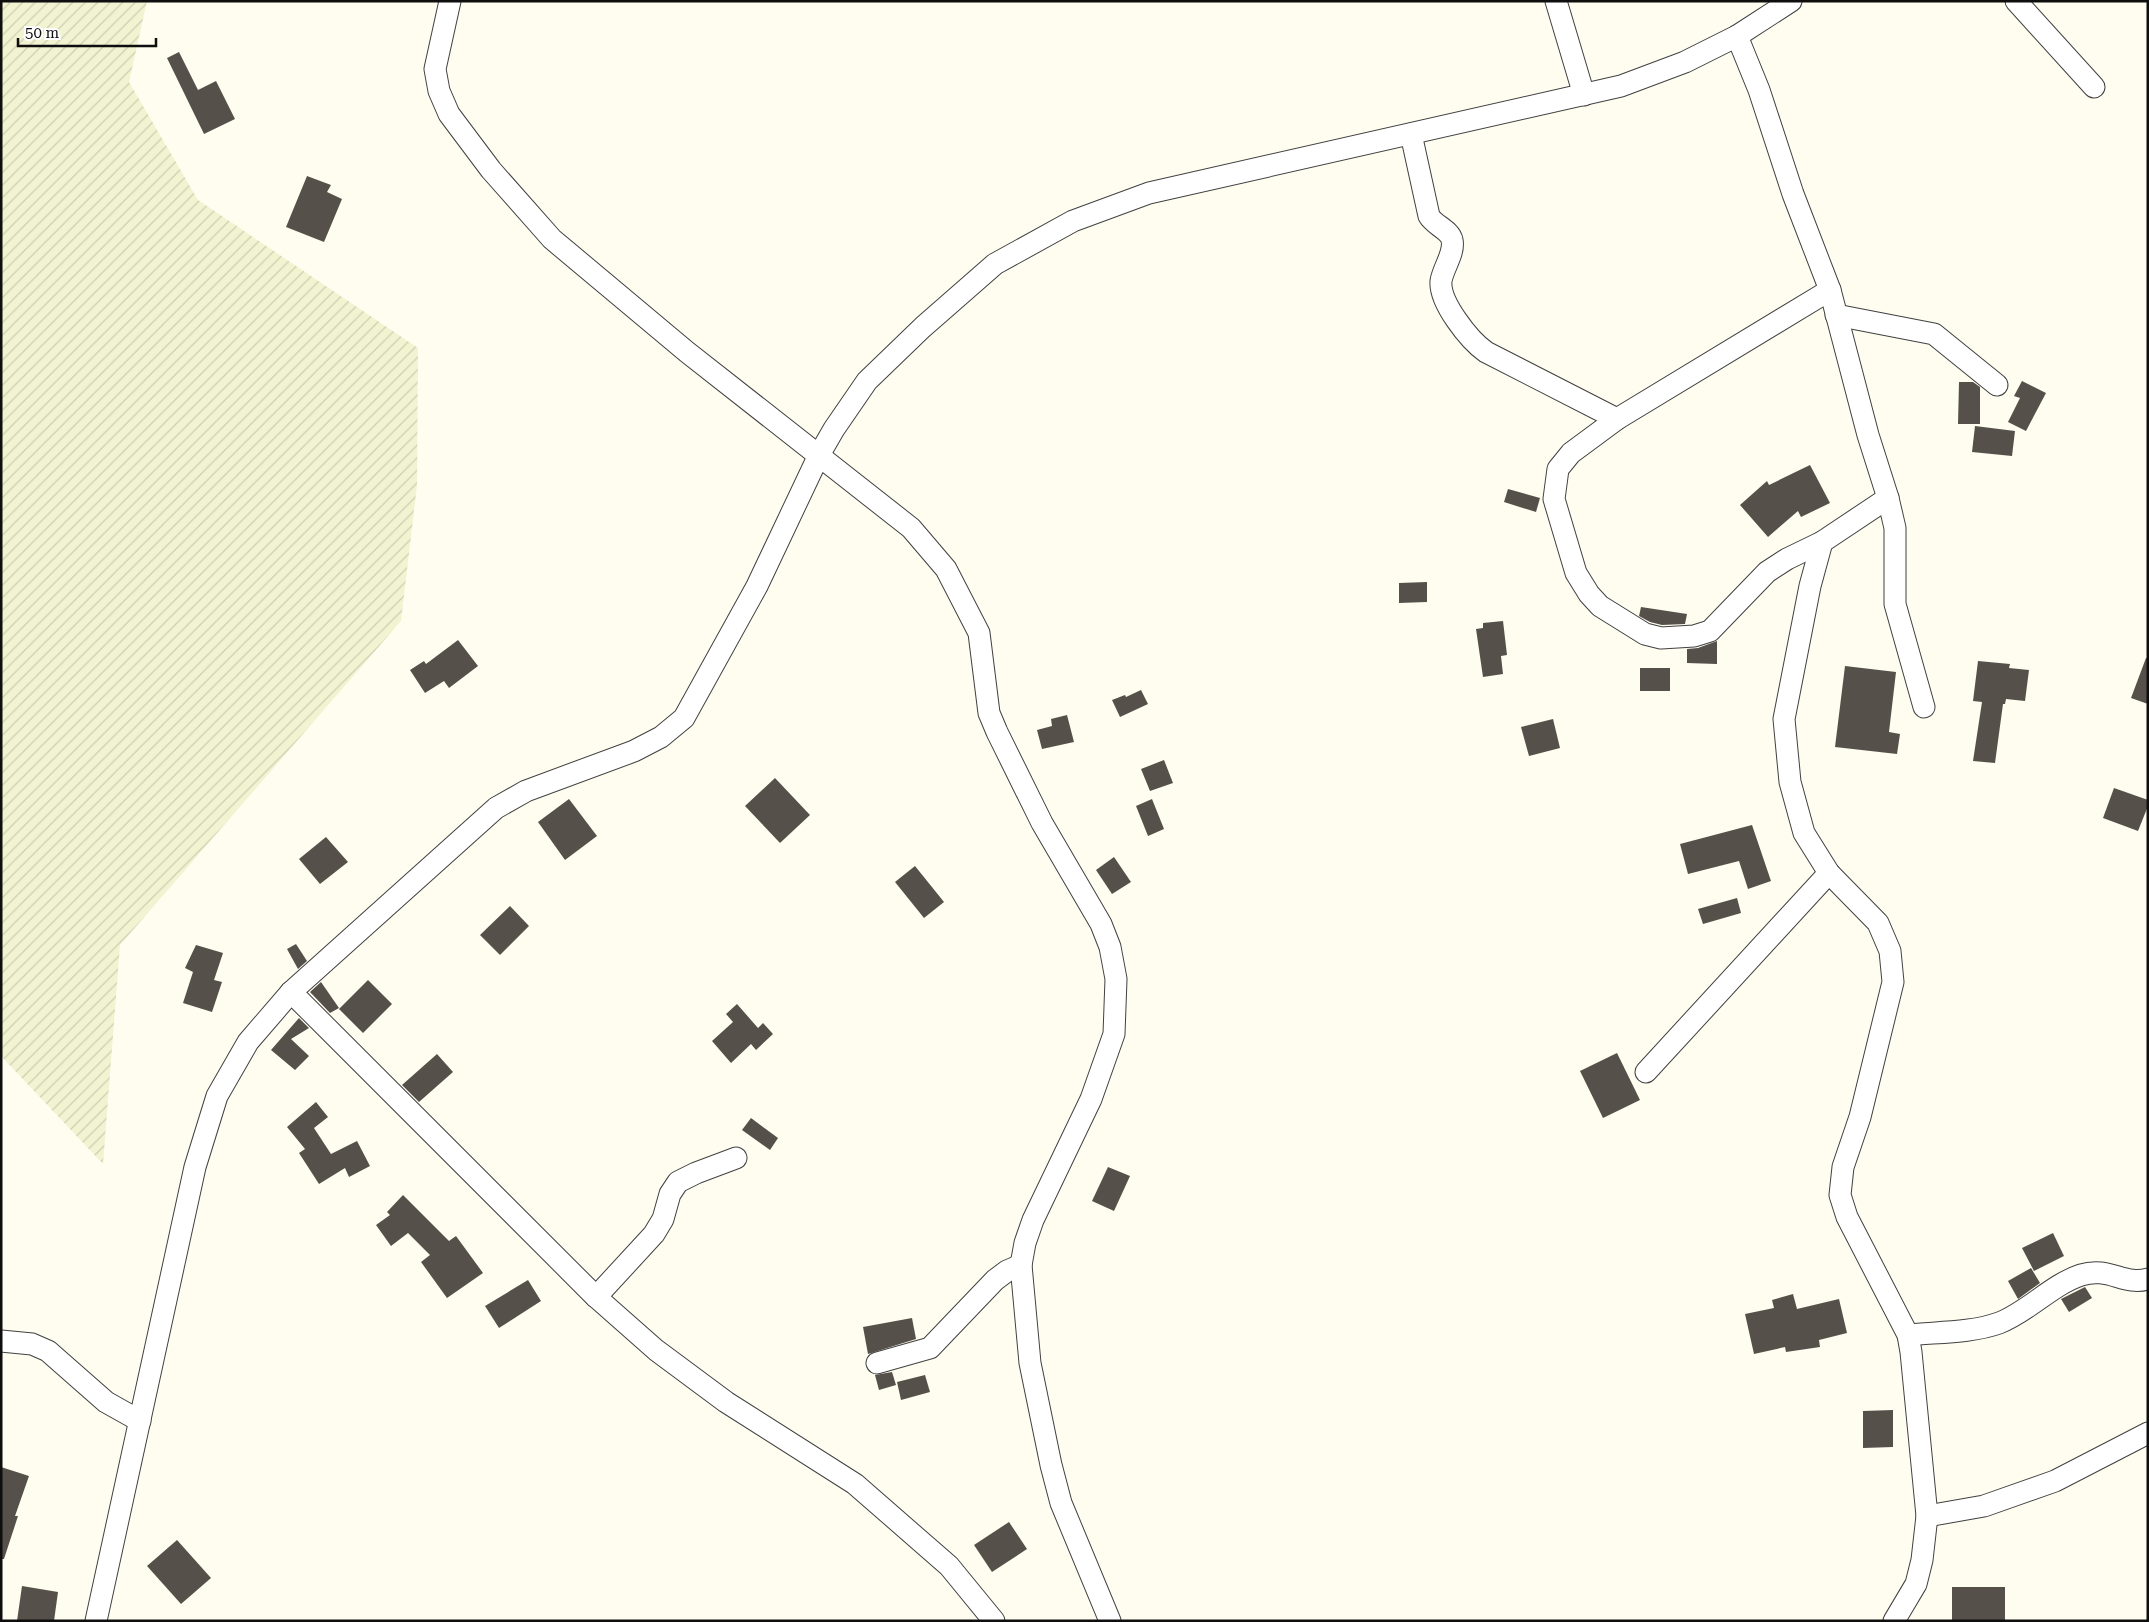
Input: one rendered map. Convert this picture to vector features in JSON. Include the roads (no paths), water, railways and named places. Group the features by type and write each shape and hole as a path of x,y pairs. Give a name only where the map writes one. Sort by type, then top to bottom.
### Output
{"street":[{"path":"450,1 435,69 439,91 449,114 491,170 552,239 687,352 911,528 946,569 978,633 989,712 1042,823 1101,924 1110,947 1116,979 1114,1034 1091,1099 1033,1220 1025,1243 1022,1265 1030,1362 1051,1464 1061,1503 1110,1621"},
{"path":"1556,1 1584,95"},
{"path":"96,1621 195,1167 217,1096 248,1042 291,992 496,808 526,791 634,751 661,737 684,718 758,586 819,455 834,429 867,381 923,327 996,264 1073,221 1149,193 1621,86 1676,66 1736,36 1791,1"},
{"path":"2016,1 2094,87"},
{"path":"1736,36 1759,90 1793,194 1830,290 1868,435 1888,498 1895,528 1895,604 1924,707"},
{"path":"1411,134 1428,216 1450,234 1453,241 1441,282 1442,294 1469,337 1486,352 1618,419"},
{"path":"1830,290 1618,419 1571,453 1558,469 1554,499 1576,573 1589,594 1600,606 1644,634 1661,638 1694,636 1710,631 1767,572 1822,542 1888,498"},
{"path":"1836,315 1934,334 1997,385"},
{"path":"1822,542 1810,586 1784,719 1790,782 1804,832 1829,872 1878,923 1890,950 1893,982 1860,1117 1843,1167 1840,1195 1847,1218 1908,1335 1927,1516 1922,1560 1916,1584 1894,1621"},
{"path":"1646,1072 1829,872"},
{"path":"291,992 596,1297 656,1350 726,1402 855,1484 949,1566 994,1621"},
{"path":"596,1297 654,1234 663,1219 670,1194 678,1182 736,1158"},
{"path":"877,1363 930,1348 995,1280 1007,1271 1022,1265"},
{"path":"1908,1335 1981,1327 1998,1323 2080,1276 2095,1272 2106,1272 2138,1282 2148,1279"},
{"path":"1,1341 32,1344 48,1352 106,1402 140,1421"},
{"path":"1927,1516 1984,1506 2055,1481 2148,1433"}]}
